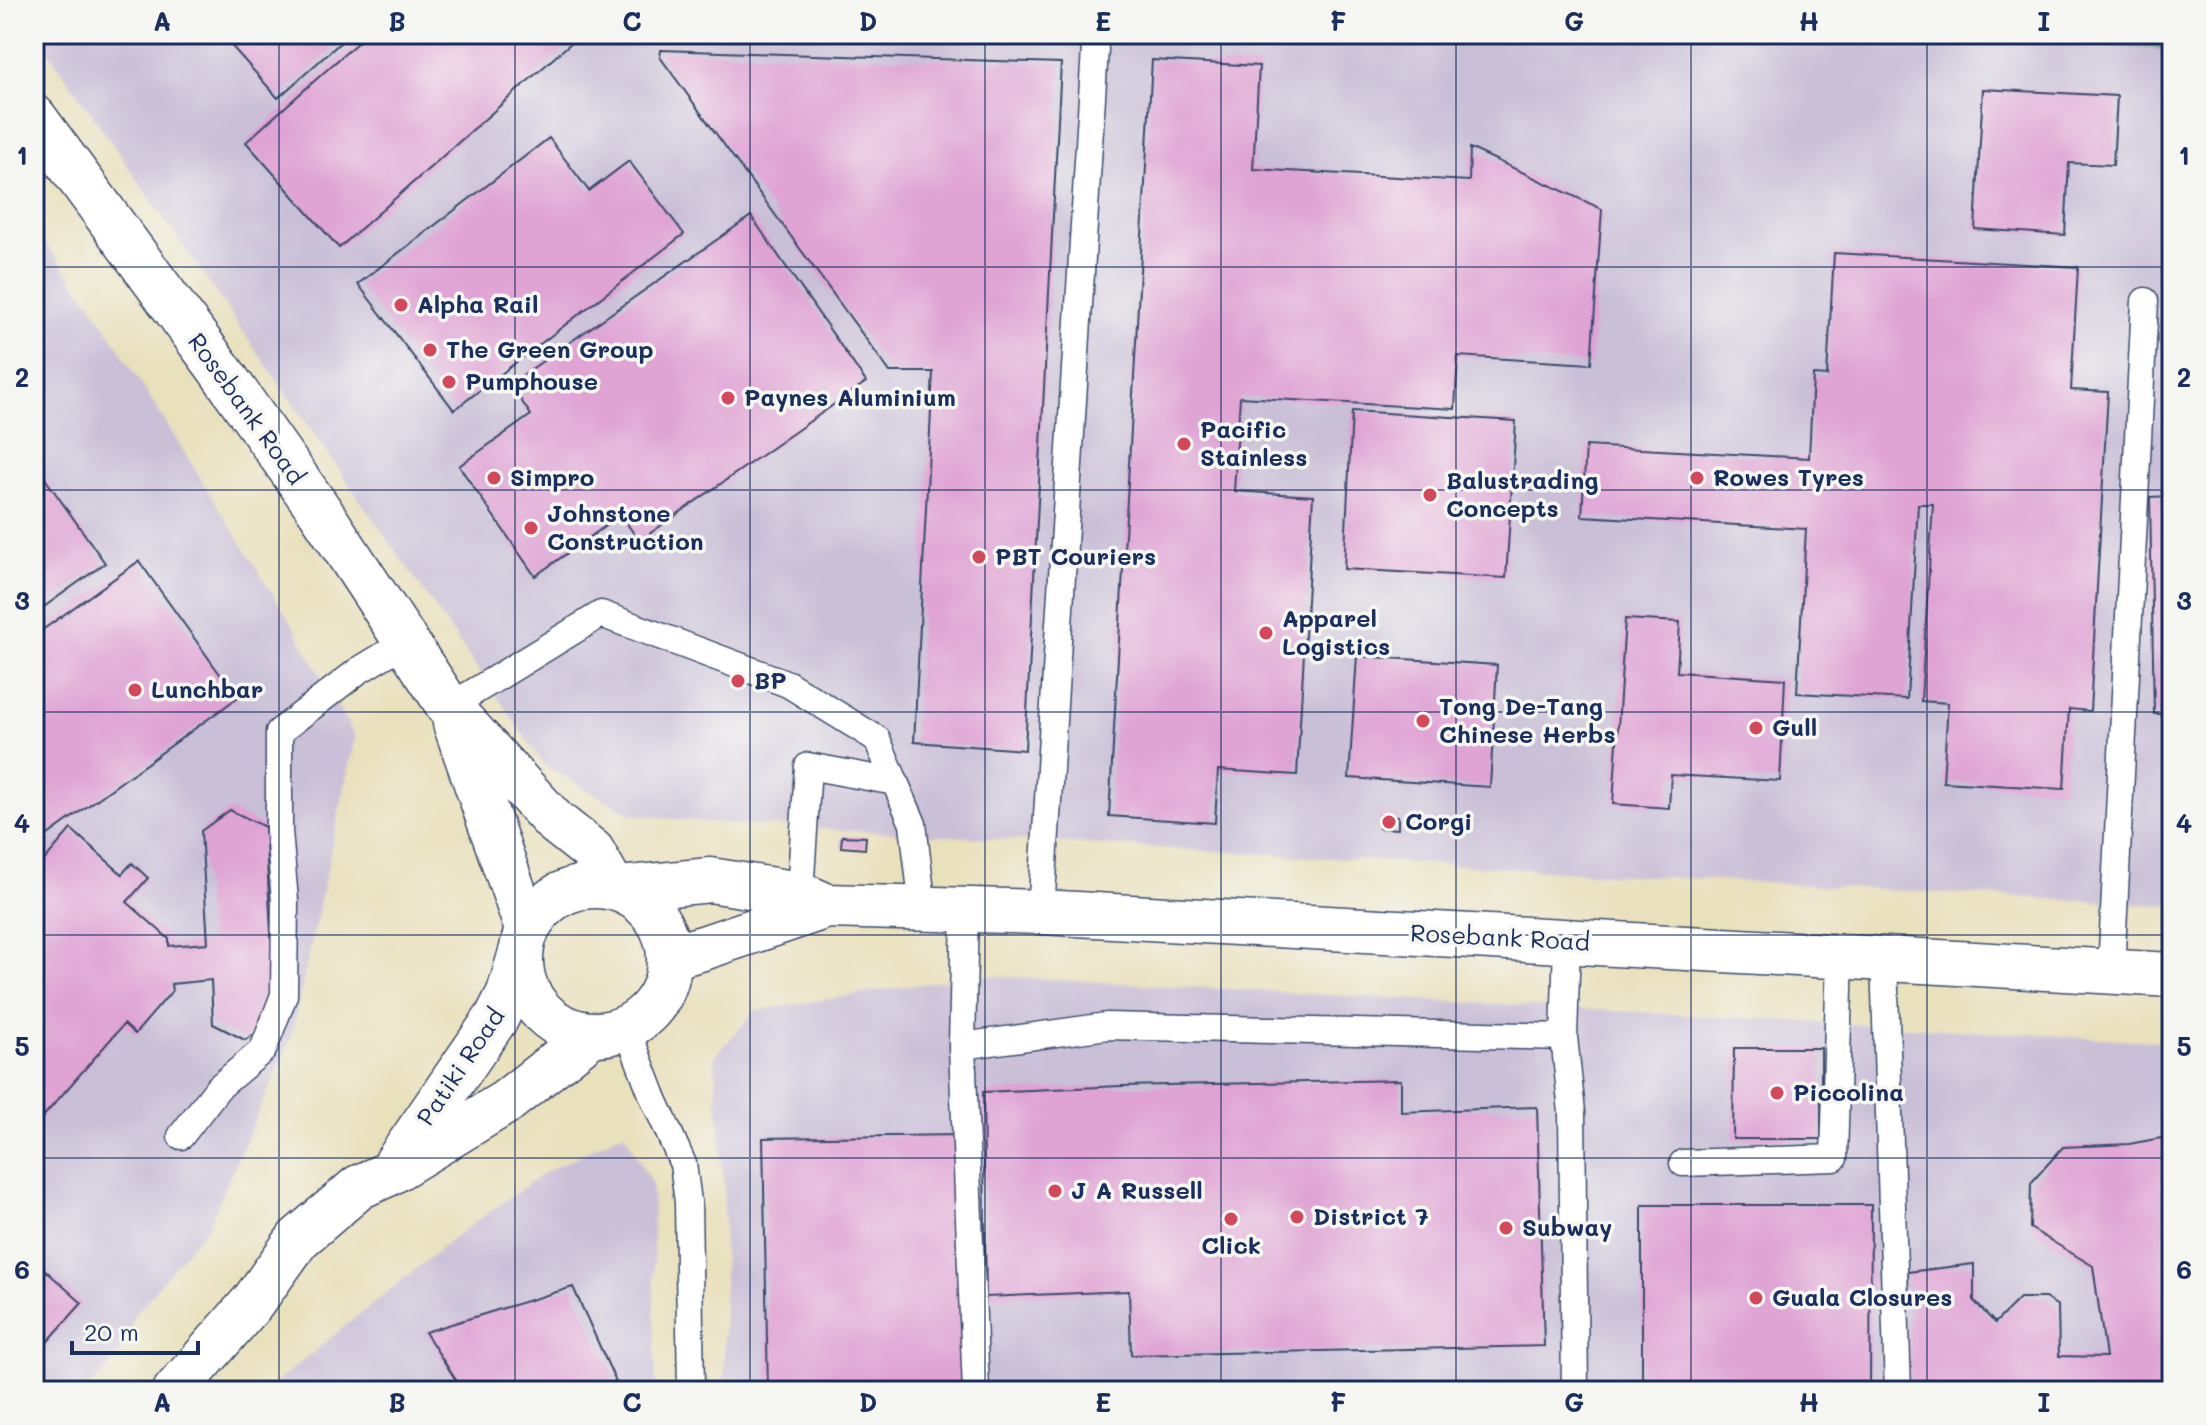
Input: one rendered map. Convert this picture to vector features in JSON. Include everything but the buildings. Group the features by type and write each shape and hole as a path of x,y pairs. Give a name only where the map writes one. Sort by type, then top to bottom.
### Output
{"main road":[{"name":"Rosebank Road","path":"34,117 320,511 449,707 554,821 592,851 616,888 710,880 813,900 944,910 1041,912 2172,975"},
{"name":"Rosebank Road","path":"449,707 524,940"},
{"path":"588,884 616,888 646,904 663,928 670,957 668,976 662,994 650,1010 609,1032 567,1030 547,1017 531,999 522,976 524,940 544,905 569,890 588,884"},
{"name":"Rosebank Road","path":"670,957 703,948 813,900"},
{"name":"Patiki Road","path":"388,1174 497,1017 509,993 524,940"},
{"name":"Patiki Road","path":"175,1391 253,1302 298,1239 359,1187 388,1174 506,1102 609,1032"}],"lane":[{"path":"1041,912 1095,49"},
{"path":"2111,971 2145,301"},
{"path":"449,707 601,614 788,684 877,739 913,824 944,910 962,1046 976,1391"},
{"path":"181,1136 218,1088 263,1050 284,995 285,901 279,831 279,732 358,671 406,642"},
{"path":"813,900 808,766 895,782"},
{"path":"1567,942 1564,1037 1572,1112 1575,1391"},
{"path":"1683,1163 1834,1158 1840,956"},
{"path":"1884,959 1898,1391"},
{"path":"962,1046 1107,1026 1564,1037"},
{"path":"609,1032 653,1097 683,1164 688,1202 691,1391"}],"shaded area":[{"path":"36,34 1979,34 2172,49 2172,906 702,822 631,814 545,766"},
{"path":"34,228 92,305 295,629 355,737 291,1038 209,1224 134,1316 126,1347 87,1391 34,1391"},
{"path":"977,975 2172,1042 2172,1391 724,1391 724,1191 714,1057 755,1011"},
{"path":"624,1132 652,1184 656,1391 265,1391 460,1233 541,1175"}],"green space":[{"path":"1979,34 2172,34 2172,49"}],"place":[{"name":"Alpha Rail","path":"401,305"},
{"name":"The Green Group","path":"430,350"},
{"name":"Pumphouse","path":"449,382"},
{"name":"Paynes Aluminium","path":"728,398"},
{"name":"Pacific Stainless","path":"1184,444"},
{"name":"Simpro","path":"494,478"},
{"name":"Rowes Tyres","path":"1697,478"},
{"name":"Balustrading Concepts","path":"1430,495"},
{"name":"Johnstone Construction","path":"531,528"},
{"name":"PBT Couriers","path":"979,557"},
{"name":"Apparel Logistics","path":"1266,633"},
{"name":"BP","path":"738,681"},
{"name":"Lunchbar","path":"135,690"},
{"name":"Tong De-Tang Chinese Herbs","path":"1423,721"},
{"name":"Gull","path":"1756,728"},
{"name":"Corgi","path":"1389,822"},
{"name":"Piccolina","path":"1777,1093"},
{"name":"J A Russell","path":"1055,1191"},
{"name":"District 7","path":"1297,1217"},
{"name":"Click","path":"1231,1219"},
{"name":"Subway","path":"1506,1228"},
{"name":"Guala Closures","path":"1756,1298"}]}
